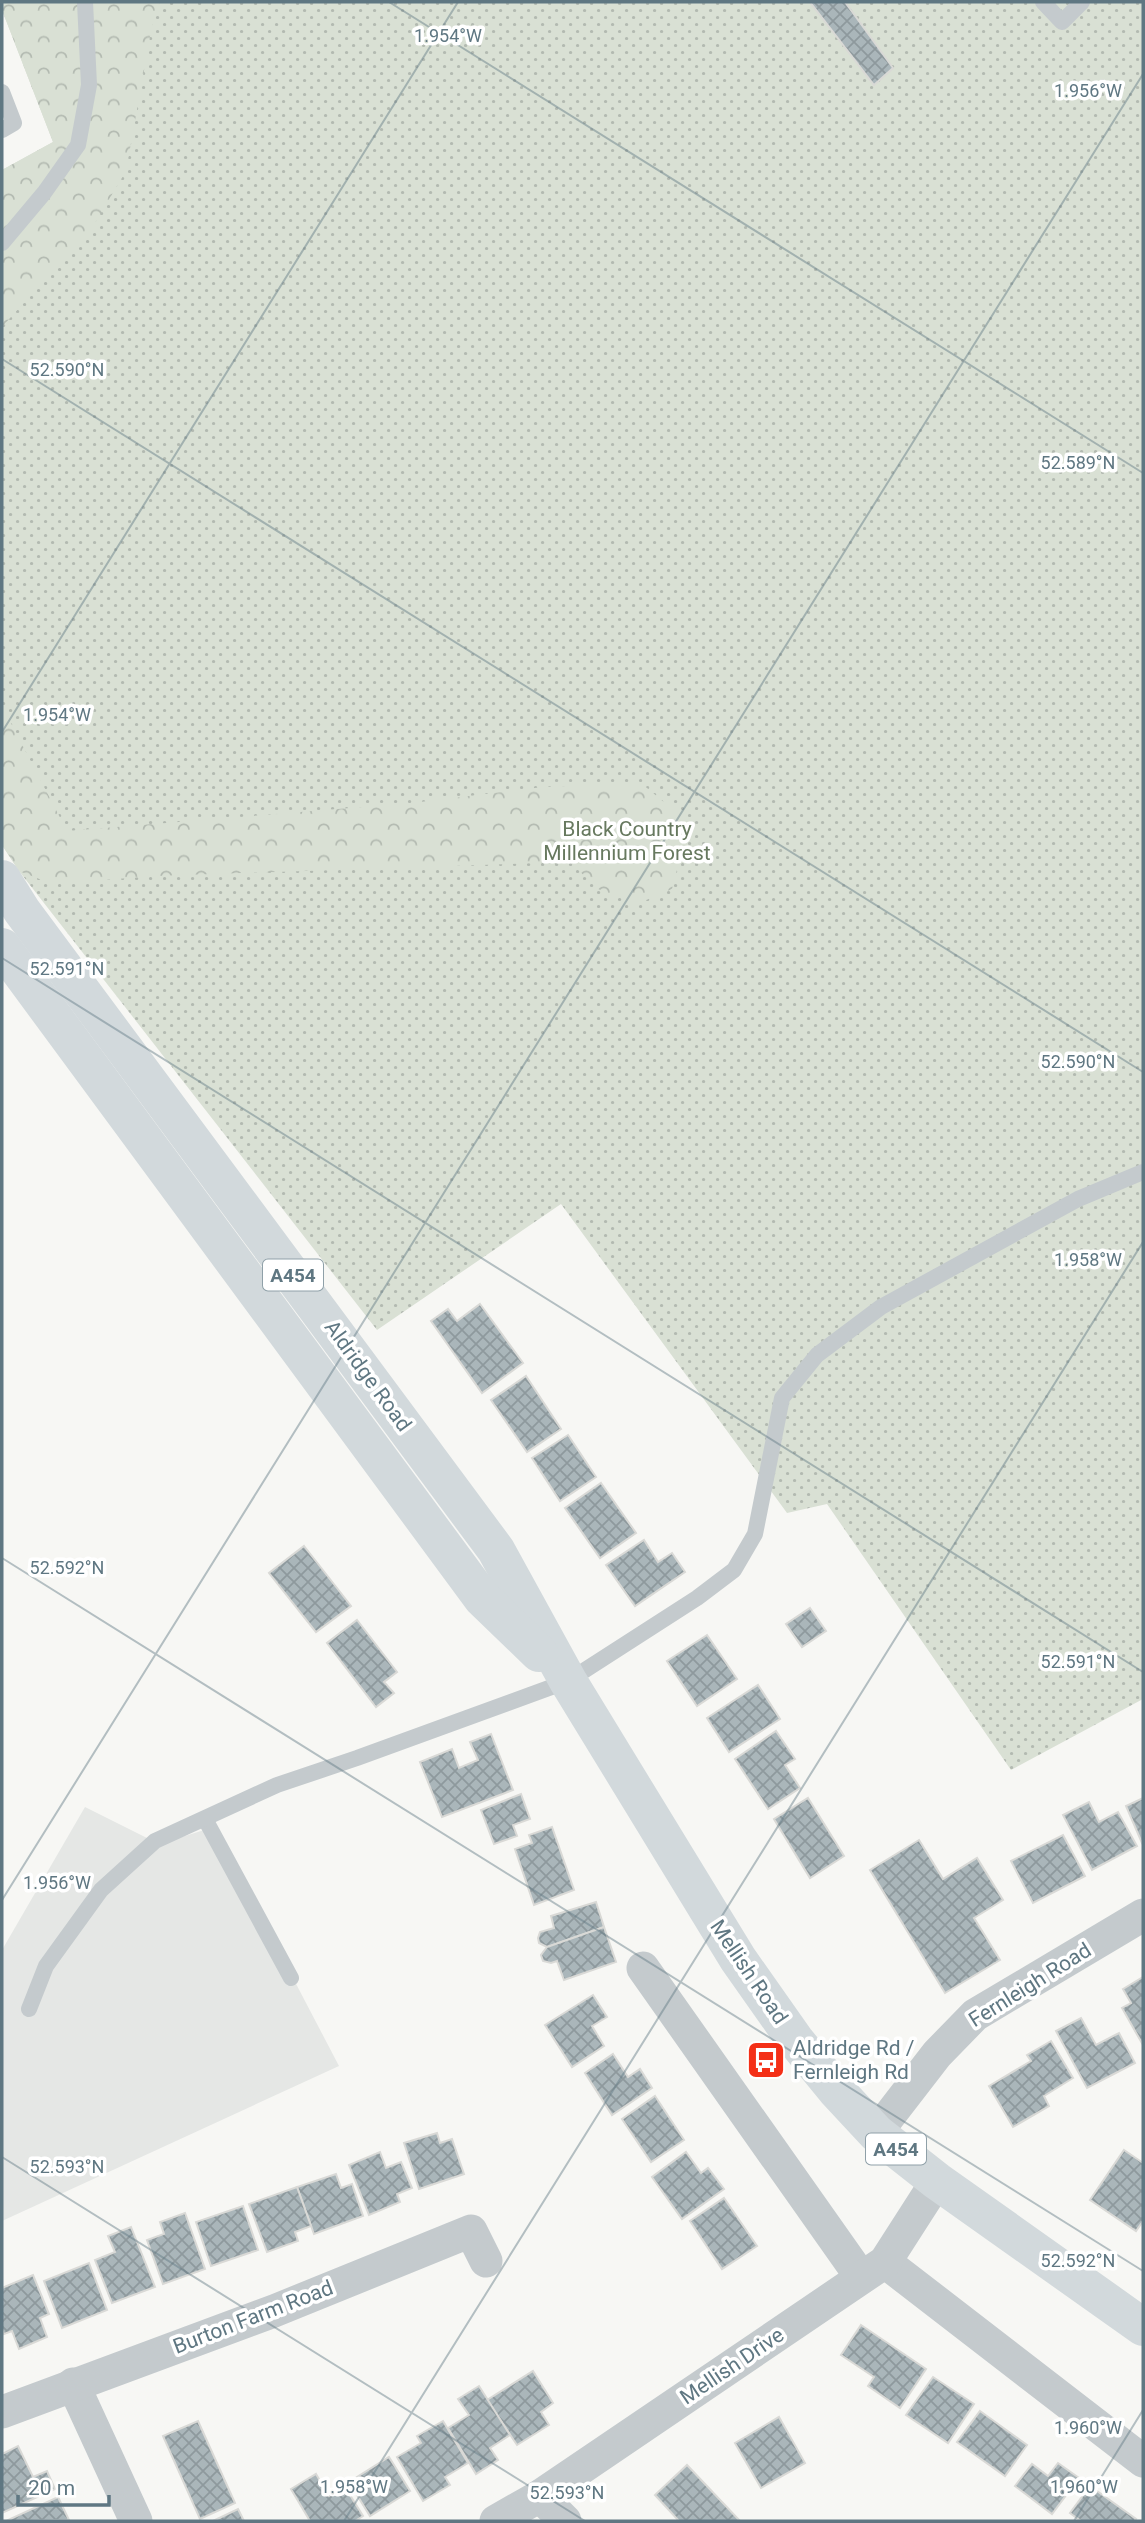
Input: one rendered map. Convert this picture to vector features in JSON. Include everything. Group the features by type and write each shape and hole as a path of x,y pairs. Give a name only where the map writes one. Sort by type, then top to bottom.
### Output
{"main road":[{"name":"Aldridge Road","path":"2,879 22,911 496,1550 568,1681 708,1910"},
{"name":"Aldridge Road","path":"2,947 482,1598 568,1681"},
{"name":"Mellish Road","path":"708,1910 795,2040 876,2133 937,2181 1143,2327"}],"street":[{"name":"Fernleigh Road","path":"876,2133 937,2054 975,2015 1143,1914"},
{"path":"643,1968 873,2269 1143,2461"},
{"name":"Mellish Drive","path":"496,2521 540,2496 873,2269 937,2181"},
{"name":"Burton Farm Road","path":"2,2412 274,2311 471,2231 486,2261"},
{"path":"73,2384 136,2521"},
{"path":"540,2496 565,2521"}],"lane":[{"path":"2,243 44,194 78,145 89,85 85,2"},
{"path":"1043,2 1062,22 1082,2"},
{"path":"2,92 14,123 2,130"},
{"path":"29,2009 46,1966 101,1889 155,1841 277,1785 568,1681 697,1598 734,1570 755,1534 782,1398 817,1355 881,1307 1078,1199 1143,1172"},
{"path":"205,1819 291,1978"}],"shaded area":[{"path":"85,1807 159,1844 214,1827 339,2066 2,2221 2,1950"}],"green space":[{"path":"2,2 1143,2 1143,1699 1011,1770 827,1504 787,1513 561,1204 377,1330 19,871 2,845 2,170 53,142 2,10"},
{"path":"2,2 160,2 153,20 126,171 95,223 2,327 2,170 53,142 2,10"},
{"name":"Black Country Millennium Forest","path":"2,706 67,831 412,803 543,787 641,783 689,823 672,889 637,904 598,889 570,862 155,876 52,884 19,871 2,845"}],"building":[{"path":"810,2 845,2 893,68 874,85"},
{"path":"480,1304 523,1363 482,1393 431,1321 448,1309 457,1321"},
{"path":"526,1376 561,1429 527,1452 491,1400"},
{"path":"568,1435 596,1477 560,1501 532,1458"},
{"path":"601,1483 636,1533 600,1558 565,1508"},
{"path":"644,1540 658,1562 672,1553 685,1572 635,1606 606,1565"},
{"path":"304,1546 351,1606 316,1632 269,1573"},
{"path":"810,1608 826,1631 802,1647 786,1624"},
{"path":"357,1620 397,1672 384,1682 394,1693 376,1707 327,1643"},
{"path":"707,1635 737,1679 697,1706 667,1661"},
{"path":"758,1685 780,1719 729,1752 707,1718"},
{"path":"776,1731 795,1759 785,1765 800,1788 768,1809 735,1759"},
{"path":"491,1734 513,1790 442,1817 420,1762 452,1749 459,1768 478,1760 470,1742"},
{"path":"521,1794 530,1819 513,1825 517,1836 494,1844 481,1810"},
{"path":"808,1798 844,1856 810,1878 774,1819"},
{"path":"1143,1798 1143,1842 1142,1843 1126,1806"},
{"path":"1089,1802 1099,1822 1118,1812 1137,1846 1092,1870 1063,1815"},
{"path":"552,1827 574,1890 534,1905 515,1849 532,1843 529,1835"},
{"path":"1063,1835 1085,1876 1033,1903 1011,1861"},
{"path":"919,1840 943,1879 977,1858 1003,1900 974,1918 1000,1960 945,1993 870,1870"},
{"path":"596,1902 604,1927 547,1947 539,1943 540,1932 554,1928 551,1916"},
{"path":"604,1927 616,1962 564,1980 557,1961 543,1961 541,1955 547,1947"},
{"path":"1143,1977 1143,2045 1122,2008 1131,2003 1123,1989"},
{"path":"593,1995 607,2017 592,2026 604,2046 572,2067 545,2025"},
{"path":"1081,2018 1096,2045 1119,2033 1135,2063 1087,2088 1056,2031"},
{"path":"1051,2041 1073,2078 1044,2096 1049,2106 1013,2127 989,2086 1031,2061 1027,2055"},
{"path":"613,2054 628,2077 640,2069 652,2088 612,2115 585,2073"},
{"path":"655,2096 684,2140 651,2162 622,2119"},
{"path":"437,2133 440,2143 452,2139 464,2174 419,2189 404,2143"},
{"path":"1124,2150 1143,2163 1143,2221 1136,2231 1090,2200"},
{"path":"380,2152 386,2168 401,2162 412,2188 397,2194 400,2202 369,2215 349,2165"},
{"path":"686,2152 701,2173 708,2168 724,2189 682,2219 652,2177"},
{"path":"336,2174 341,2188 352,2184 363,2216 314,2234 297,2187"},
{"path":"297,2187 311,2226 295,2232 298,2241 267,2252 249,2204"},
{"path":"724,2198 757,2246 722,2269 690,2221"},
{"path":"243,2206 258,2250 211,2266 196,2222"},
{"path":"185,2213 205,2269 163,2284 147,2240 164,2234 160,2222"},
{"path":"131,2227 155,2287 112,2303 95,2260 115,2252 108,2236"},
{"path":"89,2263 107,2310 62,2328 44,2281"},
{"path":"33,2275 49,2314 40,2318 47,2337 19,2349 12,2331 4,2334 2,2329 2,2288"},
{"path":"861,2325 926,2369 900,2408 868,2386 874,2377 841,2355"},
{"path":"533,2371 553,2403 541,2412 549,2425 517,2445 487,2400"},
{"path":"933,2377 974,2404 948,2443 906,2415"},
{"path":"479,2386 510,2435 490,2448 498,2460 476,2474 448,2428 469,2415 458,2399"},
{"path":"980,2411 1027,2445 1005,2476 957,2442"},
{"path":"779,2417 805,2463 761,2488 735,2443"},
{"path":"198,2421 235,2503 200,2519 163,2436"},
{"path":"443,2421 468,2463 445,2477 450,2485 423,2501 397,2457 421,2443 417,2436"},
{"path":"18,2446 33,2477 47,2471 55,2489 2,2513 2,2454"},
{"path":"389,2457 410,2491 370,2516 349,2482"},
{"path":"1058,2463 1079,2478 1052,2514 1015,2486 1032,2464 1048,2476"},
{"path":"687,2465 740,2521 679,2521 655,2495"},
{"path":"316,2474 329,2496 345,2487 363,2516 355,2521 310,2521 291,2489"},
{"path":"1090,2486 1136,2519 1081,2521 1070,2513"},
{"path":"58,2497 69,2520 8,2520"},
{"path":"238,2509 244,2521 213,2521"}],"place":[{"name":"Aldridge Rd / Fernleigh Rd","path":"766,2060"}]}
